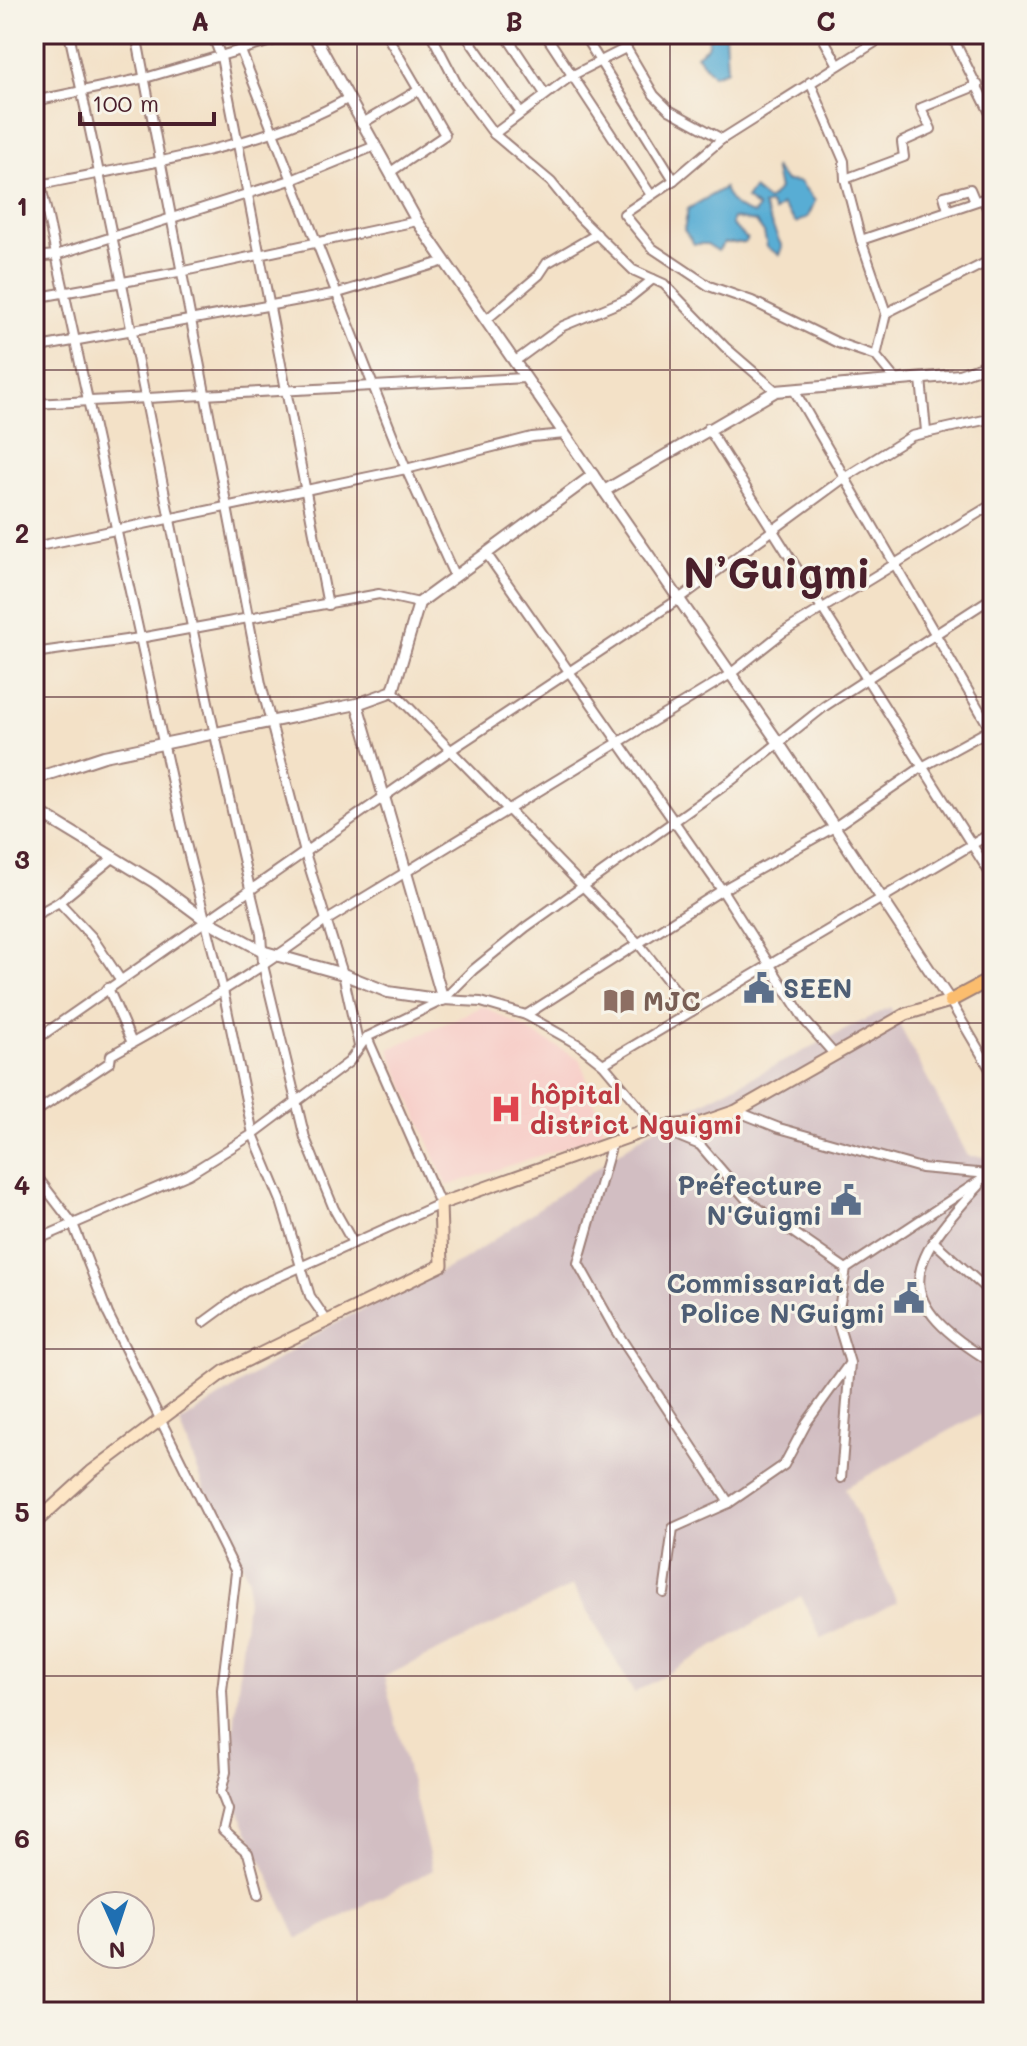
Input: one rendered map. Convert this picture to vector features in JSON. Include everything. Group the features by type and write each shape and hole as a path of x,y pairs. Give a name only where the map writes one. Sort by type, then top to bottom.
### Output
{"highway":[{"path":"950,1001 993,978"}],"main road":[{"path":"34,1524 91,1472 225,1371 442,1265 440,1204 656,1127 701,1123 736,1111 906,1014 950,1001"}],"street":[{"path":"69,34 115,237 192,629 265,952 263,965 305,1138 334,1209 352,1241"},
{"path":"136,34 271,721 324,922 343,974 359,1046"},
{"path":"212,34 221,57 261,253 304,492 328,605"},
{"path":"34,101 145,78 295,34"},
{"path":"313,34 348,92 347,99 361,124 392,171 417,221 884,897 993,1074"},
{"path":"386,34 445,135 392,171"},
{"path":"431,34 458,86 494,134 551,182 633,270 664,284 725,347 776,391"},
{"path":"465,34 521,113"},
{"path":"505,34 545,94"},
{"path":"545,34 651,195"},
{"path":"583,34 674,180"},
{"path":"618,34 654,95 669,110 722,139"},
{"path":"821,34 838,65"},
{"path":"888,34 722,139 674,180 624,214 652,248 709,286 752,301 838,343 876,356 894,378"},
{"path":"951,34 993,119"},
{"path":"494,134 571,76 626,48"},
{"path":"241,51 406,469 455,577"},
{"path":"810,82 844,161 845,179 861,240 886,313 876,356"},
{"path":"845,179 904,157 902,142 931,129 921,108 978,85"},
{"path":"361,124 419,90"},
{"path":"38,185 160,160 273,131 320,115 347,99"},
{"path":"34,257 56,255 294,179 375,146"},
{"path":"34,154 38,185 90,399 140,638 223,990 253,1134 281,1201 310,1296 327,1321"},
{"path":"948,210 944,196 970,189 975,201"},
{"path":"861,240 983,199 989,212"},
{"path":"34,298 184,271 417,221"},
{"path":"486,320 539,275 547,263 597,234"},
{"path":"886,313 993,259"},
{"path":"34,348 133,333 192,319 338,293 445,261"},
{"path":"514,362 563,326 628,299 653,279"},
{"path":"604,491 776,391 894,378 959,375 993,363"},
{"path":"34,404 525,378"},
{"path":"921,379 926,431"},
{"path":"526,1015 722,890 836,826 922,767 992,730 794,390"},
{"path":"34,1041 204,919 251,891 451,750 679,599 844,478 926,431 993,418"},
{"path":"708,428 993,878"},
{"path":"34,547 304,492 532,437 565,434"},
{"path":"393,691 419,603 593,475"},
{"path":"34,1113 132,1043 281,955 324,922 729,675 782,633 896,567 993,504"},
{"path":"486,553 621,742 672,824 722,890 806,1022 834,1054"},
{"path":"34,653 140,638 379,594 419,603"},
{"path":"34,1241 189,1174 253,1134 349,1062 367,1037 443,1000 497,950 672,824 778,742 993,597"},
{"path":"34,779 104,756 357,704 393,691"},
{"path":"393,691 506,811 638,943 692,1011"},
{"path":"357,704 443,1000"},
{"path":"34,809 154,882 204,919 265,952 343,974 388,992 481,1002 526,1015 579,1045 603,1064 656,1127 700,1145 748,1201 846,1269"},
{"path":"603,1064 993,832"},
{"path":"34,916 59,902 113,858"},
{"path":"59,902 92,937 120,979"},
{"path":"108,988 132,1043"},
{"path":"204,1322 245,1292 352,1241 440,1204 367,1037"},
{"path":"736,1111 779,1128 921,1168 992,1175"},
{"path":"612,1143 578,1263 616,1331 729,1503"},
{"path":"34,1173 73,1224 108,1314 236,1572 222,1690 226,1772 221,1792 228,1810 223,1831 248,1853 259,1894"},
{"path":"992,1175 934,1242 917,1276 924,1307 949,1335 993,1363"},
{"path":"841,1478 850,1363 837,1320 846,1269 992,1175"},
{"path":"934,1242 993,1295"},
{"path":"664,1593 673,1528 729,1503 784,1465 807,1422 850,1363"}],"shaded area":[{"name":"hôpital district Nguigmi","path":"483,1006 580,1059 605,1134 447,1186 389,1049"},
{"path":"890,1007 968,1156 993,1157 993,1429 980,1414 845,1488 897,1602 822,1639 801,1596 634,1693 573,1586 384,1677 433,1870 298,1939 228,1788 249,1579 208,1498 180,1423 329,1326 466,1259 657,1126"}],"water":[{"path":"710,34 725,34 727,70 713,75 696,55 707,47"},
{"path":"774,167 785,181 800,182 815,201 808,217 796,223 782,205 774,212 770,204 763,206 782,247 779,255 767,247 764,233 756,222 732,218 732,225 747,239 745,243 724,243 718,251 707,244 694,244 684,230 688,209 724,188 735,206 754,214 758,208 746,199 753,189 768,201 779,189"}],"place":[{"name":"SEEN","path":"759,988"},
{"name":"MJC","path":"619,1001"},
{"name":"hôpital district Nguigmi","path":"506,1109"},
{"name":"Préfecture N'Guigmi","path":"846,1200"},
{"name":"Commissariat de Police N'Guigmi","path":"909,1298"}],"district":[{"name":"N’Guigmi","path":"777,571"}]}
